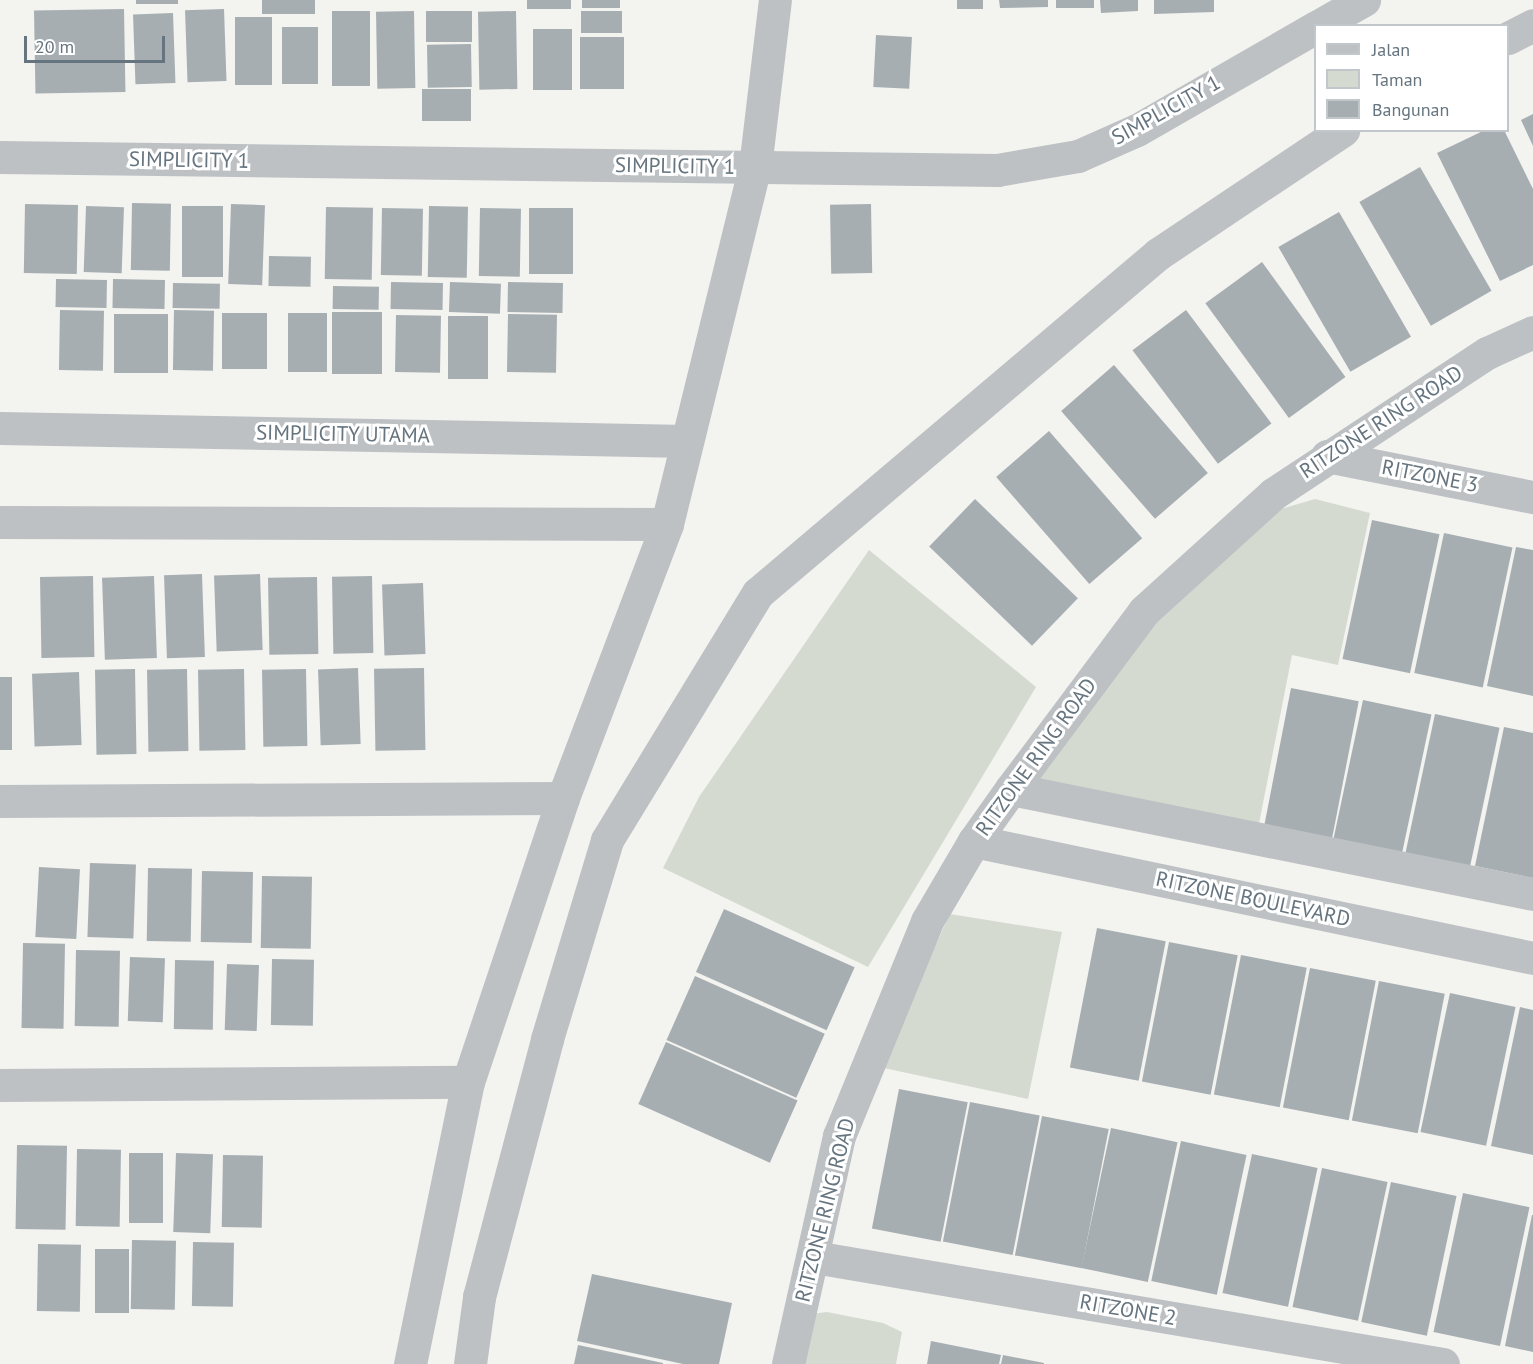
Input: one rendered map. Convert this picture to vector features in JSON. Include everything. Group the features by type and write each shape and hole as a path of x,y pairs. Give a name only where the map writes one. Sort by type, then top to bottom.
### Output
{"street":[{"path":"410,1364 468,1082 563,798 667,524 755,167 775,0"},
{"name":"SIMPLICITY 1","path":"1321,24 1364,0"},
{"path":"1509,38 1533,25"},
{"name":"SIMPLICITY 1","path":"0,157 997,170 1078,156 1137,130 1314,28"},
{"path":"470,1364 488,1263 547,1039 607,840 758,593 1158,254 1340,132"},
{"name":"RITZONE RING ROAD","path":"788,1364 814,1257 839,1136 927,921 974,841 1011,789 1144,611 1273,494 1327,456 1487,354 1533,332"},
{"name":"SIMPLICITY UTAMA","path":"0,428 687,441"},
{"name":"RITZONE 3","path":"1327,456 1533,497"},
{"path":"0,522 667,524"},
{"path":"1011,789 1533,894"},
{"path":"0,801 563,798"},
{"name":"RITZONE BOULEVARD","path":"974,841 1533,958"},
{"path":"0,1085 468,1082"},
{"name":"RITZONE 2","path":"814,1257 1443,1364"}],"green space":[{"path":"1315,499 1370,513 1338,665 1292,655 1256,839 1026,803 1045,751 1155,614 1274,511"},
{"path":"869,550 1036,687 868,967 663,868 699,797"},
{"path":"950,914 1062,932 1028,1099 879,1067"},
{"path":"827,1312 883,1323 902,1332 896,1364 791,1364 803,1315"}],"building":[{"path":"136,0 178,0 178,4 136,4"},
{"path":"262,0 315,0 315,14 262,14"},
{"path":"527,0 571,0 571,9 527,9"},
{"path":"582,0 620,0 620,8 582,8"},
{"path":"957,0 983,0 983,9 957,9"},
{"path":"999,0 1048,0 1048,7 1000,8"},
{"path":"1056,0 1094,0 1094,8 1056,8"},
{"path":"1100,0 1138,0 1138,11 1101,13"},
{"path":"1154,0 1214,0 1214,12 1154,14"},
{"path":"124,9 125,92 35,94 34,11"},
{"path":"224,9 227,81 188,82 185,10"},
{"path":"332,11 370,11 370,86 332,86"},
{"path":"414,11 415,88 377,89 376,12"},
{"path":"426,11 472,11 472,42 426,42"},
{"path":"516,11 517,89 479,90 478,12"},
{"path":"581,11 622,11 622,33 581,33"},
{"path":"173,13 175,83 135,84 133,14"},
{"path":"235,17 272,17 272,85 235,85"},
{"path":"282,27 318,27 318,84 282,84"},
{"path":"533,29 572,29 572,90 533,90"},
{"path":"876,35 912,37 909,89 873,87"},
{"path":"580,37 624,37 624,89 580,89"},
{"path":"471,44 472,87 428,88 427,45"},
{"path":"422,89 471,89 471,121 422,121"},
{"path":"1533,114 1533,146 1521,120"},
{"path":"1481,132 1505,132 1533,189 1533,265 1500,281 1437,153"},
{"path":"1420,167 1492,291 1431,326 1359,202"},
{"path":"132,203 171,204 170,271 131,270"},
{"path":"25,204 78,205 77,274 24,273"},
{"path":"231,204 265,205 262,285 228,284"},
{"path":"871,204 872,273 831,274 830,205"},
{"path":"86,206 124,207 122,273 84,272"},
{"path":"182,206 223,206 223,277 182,277"},
{"path":"429,206 468,207 467,278 428,277"},
{"path":"326,207 373,208 372,280 325,279"},
{"path":"382,208 423,209 422,276 381,275"},
{"path":"480,208 521,209 520,277 479,276"},
{"path":"529,208 573,208 573,274 529,274"},
{"path":"1339,212 1411,337 1350,372 1278,247"},
{"path":"269,256 311,257 310,287 268,286"},
{"path":"1262,262 1345,377 1289,418 1205,303"},
{"path":"56,279 107,280 107,308 56,307"},
{"path":"113,279 165,280 164,309 112,308"},
{"path":"391,282 443,283 443,310 391,309"},
{"path":"450,282 501,284 500,314 449,312"},
{"path":"508,282 563,283 562,313 507,312"},
{"path":"173,283 220,284 220,309 173,308"},
{"path":"333,286 379,287 379,310 333,309"},
{"path":"60,310 104,311 103,371 59,370"},
{"path":"174,310 214,311 213,371 173,370"},
{"path":"1186,310 1271,423 1218,464 1132,350"},
{"path":"332,312 382,312 382,374 332,374"},
{"path":"222,313 267,313 267,369 222,369"},
{"path":"288,313 327,313 327,372 288,372"},
{"path":"114,314 168,314 168,373 114,373"},
{"path":"508,314 557,315 556,373 507,372"},
{"path":"396,315 441,316 440,373 395,372"},
{"path":"448,316 488,316 488,379 448,379"},
{"path":"1114,365 1208,473 1155,519 1061,411"},
{"path":"1049,431 1142,538 1089,584 996,477"},
{"path":"975,499 1078,598 1032,646 929,546"},
{"path":"1372,520 1439,534 1410,673 1342,659"},
{"path":"1444,533 1512,548 1483,687 1414,673"},
{"path":"1516,547 1533,550 1533,696 1487,686"},
{"path":"202,574 205,657 167,658 164,575"},
{"path":"260,574 263,650 217,652 214,576"},
{"path":"93,576 94,657 41,658 40,577"},
{"path":"154,576 157,658 105,660 102,578"},
{"path":"372,576 373,653 333,654 332,577"},
{"path":"317,577 318,654 269,655 268,578"},
{"path":"423,583 425,654 385,655 382,584"},
{"path":"358,668 361,744 321,745 318,669"},
{"path":"424,668 425,750 375,751 374,669"},
{"path":"135,669 136,754 96,755 95,670"},
{"path":"187,669 188,751 148,752 147,670"},
{"path":"244,669 245,750 199,751 198,670"},
{"path":"306,669 307,746 263,747 262,670"},
{"path":"79,672 82,745 35,747 32,674"},
{"path":"0,677 12,677 12,750 0,750"},
{"path":"1291,688 1359,701 1332,840 1264,826"},
{"path":"1363,700 1431,715 1402,854 1333,840"},
{"path":"1435,714 1500,728 1470,867 1405,853"},
{"path":"1504,727 1533,733 1533,878 1475,866"},
{"path":"90,863 136,865 133,939 87,937"},
{"path":"39,867 80,869 76,939 35,937"},
{"path":"148,868 192,869 191,942 147,941"},
{"path":"202,871 253,872 252,943 201,942"},
{"path":"262,876 312,877 311,949 261,948"},
{"path":"724,909 855,967 827,1030 696,972"},
{"path":"1097,928 1166,941 1139,1081 1070,1067"},
{"path":"1169,942 1238,955 1211,1095 1142,1081"},
{"path":"23,943 65,944 64,1029 22,1028"},
{"path":"76,950 120,951 119,1027 75,1026"},
{"path":"1241,955 1307,968 1280,1107 1214,1094"},
{"path":"130,957 165,958 163,1022 128,1021"},
{"path":"272,959 314,960 313,1026 271,1025"},
{"path":"175,960 214,961 213,1030 174,1029"},
{"path":"227,964 259,965 257,1031 225,1030"},
{"path":"1310,968 1376,981 1349,1120 1283,1107"},
{"path":"695,976 825,1034 796,1098 667,1040"},
{"path":"1379,981 1445,994 1418,1133 1352,1120"},
{"path":"1450,993 1516,1007 1486,1146 1420,1132"},
{"path":"1520,1007 1533,1010 1533,1155 1491,1146"},
{"path":"666,1042 798,1101 770,1163 638,1104"},
{"path":"899,1089 968,1102 941,1242 872,1228"},
{"path":"970,1102 1040,1116 1013,1255 943,1241"},
{"path":"1042,1116 1109,1129 1082,1268 1015,1255"},
{"path":"1111,1128 1178,1142 1148,1282 1081,1268"},
{"path":"1181,1141 1247,1155 1217,1295 1151,1281"},
{"path":"17,1145 67,1146 66,1230 16,1229"},
{"path":"77,1149 121,1150 120,1227 76,1226"},
{"path":"129,1153 163,1153 163,1223 129,1223"},
{"path":"176,1153 213,1154 210,1233 173,1232"},
{"path":"1252,1154 1318,1168 1288,1307 1222,1293"},
{"path":"223,1155 263,1156 262,1228 222,1227"},
{"path":"1322,1168 1388,1182 1358,1321 1292,1307"},
{"path":"1391,1182 1457,1196 1427,1336 1361,1322"},
{"path":"1463,1193 1530,1207 1500,1346 1433,1332"},
{"path":"1533,1215 1533,1352 1505,1346"},
{"path":"132,1240 176,1241 175,1310 131,1309"},
{"path":"193,1242 234,1243 233,1307 192,1306"},
{"path":"38,1244 81,1245 80,1312 37,1311"},
{"path":"95,1249 129,1249 129,1313 95,1313"},
{"path":"592,1274 732,1303 719,1364 683,1364 577,1341"},
{"path":"931,1341 1001,1355 999,1364 927,1364"},
{"path":"578,1345 663,1363 663,1364 574,1364"},
{"path":"1003,1355 1044,1363 1044,1364 1001,1364"}]}
